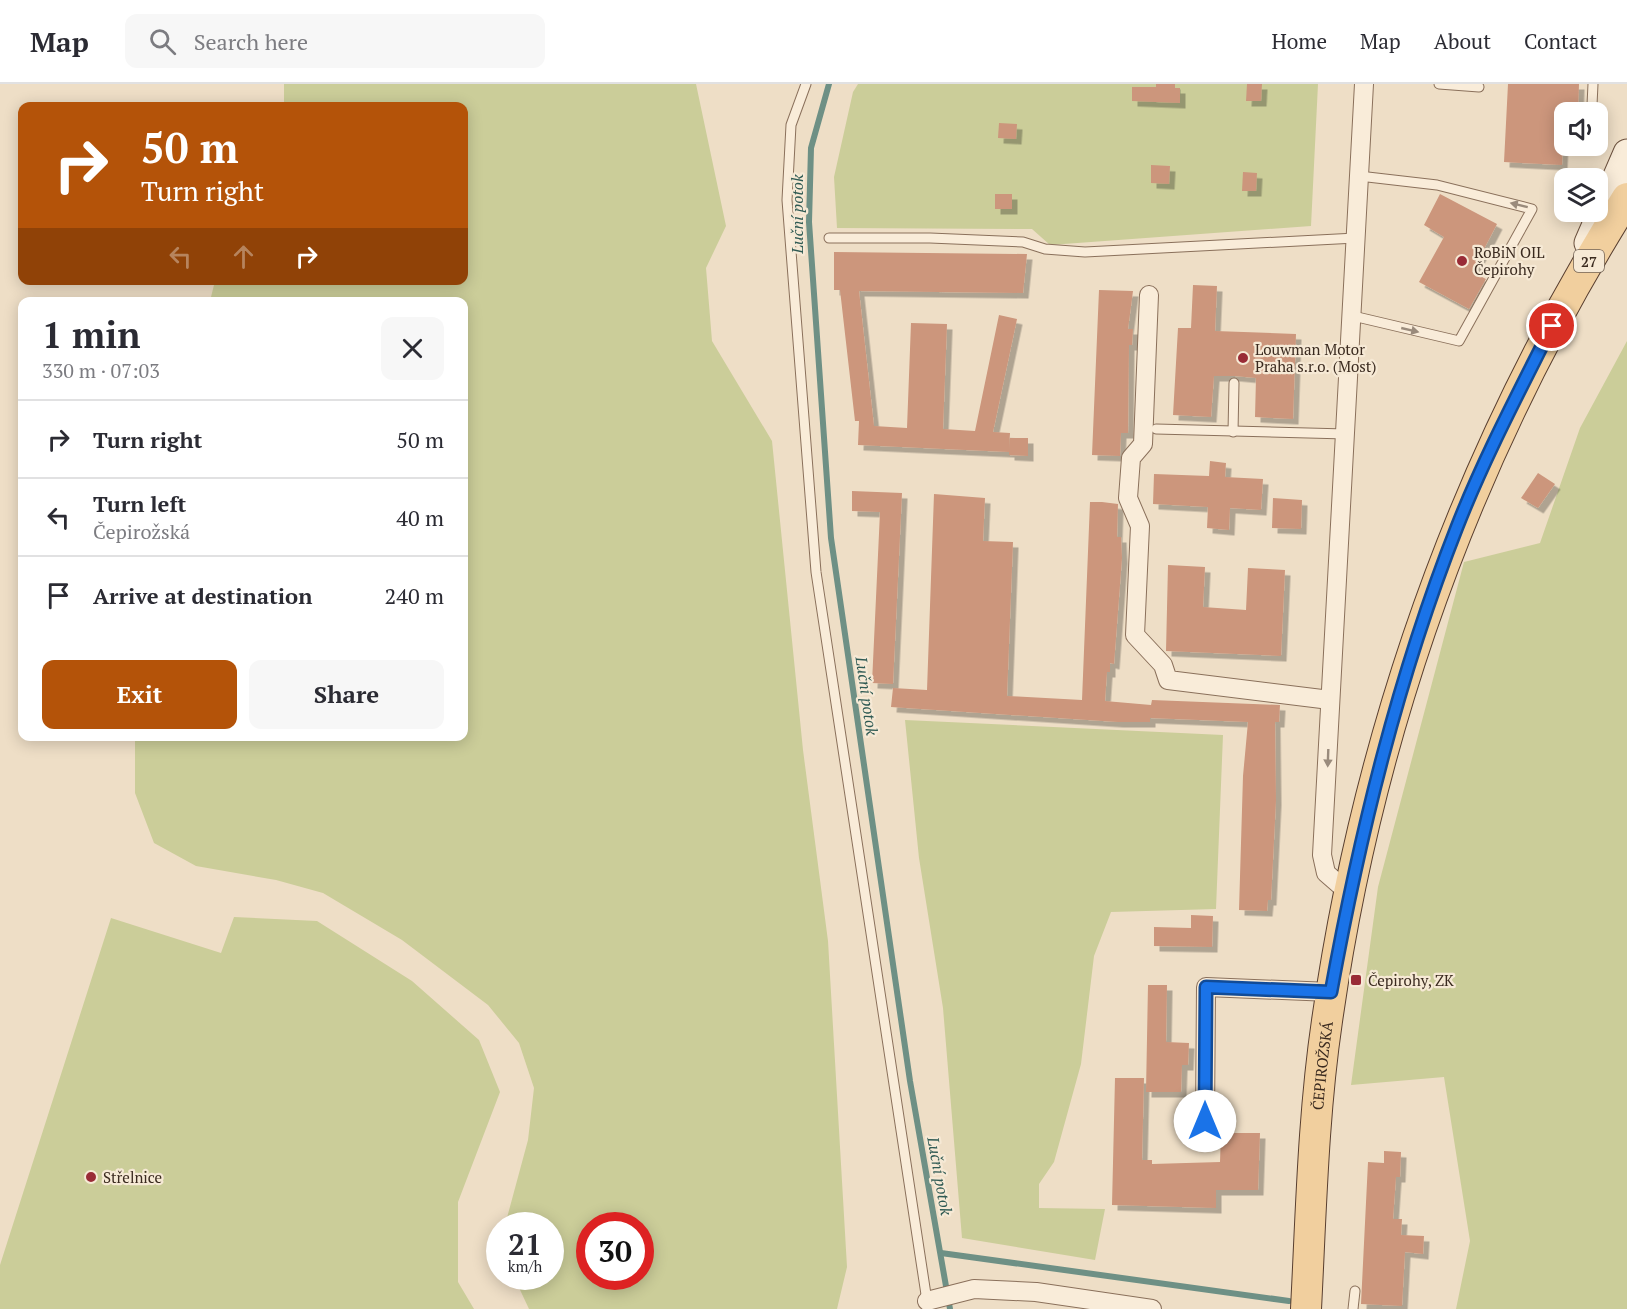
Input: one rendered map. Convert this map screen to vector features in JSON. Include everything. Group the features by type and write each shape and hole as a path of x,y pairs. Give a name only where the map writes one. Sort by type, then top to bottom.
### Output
{"main road":[{"name":"ČEPIROŽSKÁ","path":"1306,1309 1317,1113 1331,992 1349,892 1398,698 1430,598 1457,526 1490,450 1552,326 1627,198"}],"street":[{"path":"1349,892 1326,873 1322,855 1364,84"},
{"path":"1552,326 1627,153"},
{"path":"1149,295 1143,444 1131,458 1128,498 1140,526 1135,635 1163,665 1168,680 1330,700"},
{"path":"1205,1121 1206,987 1331,992"},
{"path":"927,1301 974,1289 1036,1292 1152,1309"}],"lane":[{"path":"806,84 791,125 787,200 816,572 927,1301"},
{"path":"1439,84 1479,87"},
{"path":"1592,102 1593,84"},
{"path":"1353,316 1459,341 1532,209 1437,185 1359,176"},
{"path":"829,238 1000,241 1023,243 1045,249 1085,252 1356,238"},
{"path":"1233,432 1234,383"},
{"path":"1156,429 1346,434"},
{"path":"1353,1309 1355,1291"}],"green space":[{"path":"284,84 696,84 726,226 706,268 712,341 772,441 803,750 828,941 847,1267 837,1309 529,1309 520,1290 564,1290 564,1212 509,1212 528,1140 534,1088 519,1043 488,1005 402,940 323,893 276,880 196,866 154,843 135,793 135,741 468,741 468,297 211,297 214,285 468,285 468,102 284,102"},
{"path":"858,84 1318,84 1311,226 1050,245 1032,229 837,228 834,177 853,92"},
{"path":"1627,341 1627,1309 1456,1309 1470,1241 1444,1077 1351,1085 1378,887 1464,562 1540,543 1580,428"},
{"path":"905,720 1223,735 1216,909 1111,912 1094,956 1081,1064 1054,1162 1039,1184 1039,1208 1105,1209 1095,1260 962,1238 943,1008 919,858"},
{"path":"234,917 317,921 412,981 479,1040 500,1092 458,1202 458,1282 474,1309 0,1309 0,1265 111,918 221,953"}],"building":[{"path":"1156,84 1175,84 1175,88 1180,88 1180,103 1132,101 1132,87 1156,87"},
{"path":"1247,84 1262,84 1261,101 1246,101"},
{"path":"1508,84 1579,84 1578,102 1554,102 1554,156 1562,156 1562,165 1504,162"},
{"path":"999,123 1017,124 1016,139 998,138"},
{"path":"1151,165 1170,166 1169,184 1151,183"},
{"path":"1243,172 1257,173 1256,191 1242,191"},
{"path":"995,194 1012,194 1012,209 995,209"},
{"path":"1440,194 1497,224 1472,272 1486,279 1469,309 1419,282 1444,237 1424,225"},
{"path":"834,252 1027,254 1023,293 859,291 874,426 907,428 911,323 947,324 943,429 975,431 999,315 1017,319 993,432 1010,433 1009,449 1010,438 1028,438 1028,456 1009,455 1009,452 858,445 859,421 855,421 840,290 834,290"},
{"path":"1193,285 1217,286 1215,331 1296,334 1293,419 1255,417 1256,378 1235,376 1214,376 1211,417 1173,415 1178,328 1191,328"},
{"path":"1099,290 1133,291 1128,329 1133,329 1132,345 1129,345 1128,433 1121,433 1120,456 1092,455"},
{"path":"1210,461 1226,463 1225,477 1263,479 1261,510 1230,508 1229,530 1207,528 1208,507 1153,504 1154,474 1209,476"},
{"path":"1538,473 1555,484 1538,508 1521,498"},
{"path":"852,491 902,493 893,684 872,683 880,512 852,511"},
{"path":"934,494 985,498 983,541 1013,542 1007,696 1082,700 1090,502 1102,502 1118,504 1117,537 1121,537 1122,558 1114,664 1110,663 1110,672 1107,672 1105,701 1151,705 1152,700 1280,705 1279,722 1275,722 1276,800 1271,900 1268,900 1267,911 1239,910 1243,776 1248,722 1150,718 1150,722 1118,722 891,707 893,688 927,690"},
{"path":"1273,498 1302,500 1301,529 1272,528"},
{"path":"1168,565 1205,567 1203,607 1246,610 1248,568 1285,570 1281,656 1166,651"},
{"path":"1191,915 1213,916 1212,947 1154,946 1154,927 1191,928"},
{"path":"1148,985 1167,985 1166,1042 1189,1043 1188,1065 1182,1065 1181,1092 1146,1092"},
{"path":"1115,1078 1144,1078 1142,1160 1152,1160 1152,1164 1220,1162 1221,1133 1260,1133 1258,1190 1216,1190 1216,1208 1112,1205"},
{"path":"1384,1151 1401,1152 1400,1177 1396,1177 1393,1219 1402,1219 1401,1235 1424,1236 1423,1254 1405,1252 1402,1306 1361,1304 1368,1162 1384,1163"}],"waterway":[{"name":"Luční potok","path":"829,84 811,148 809,222 831,538 910,1081 950,1309"},
{"path":"941,1253 1289,1301"}],"place":[{"name":"RoBiN OIL Čepirohy","path":"1462,261"},
{"name":"Louwman Motor Praha s.r.o. (Most)","path":"1243,358"},
{"name":"Čepirohy, ZK","path":"1356,980"},
{"name":"Střelnice","path":"91,1177"}],"route":[{"path":"1205,1121 1206,987 1331,992 1349,892 1369,805 1420,628 1465,507 1490,450 1552,326"}]}
